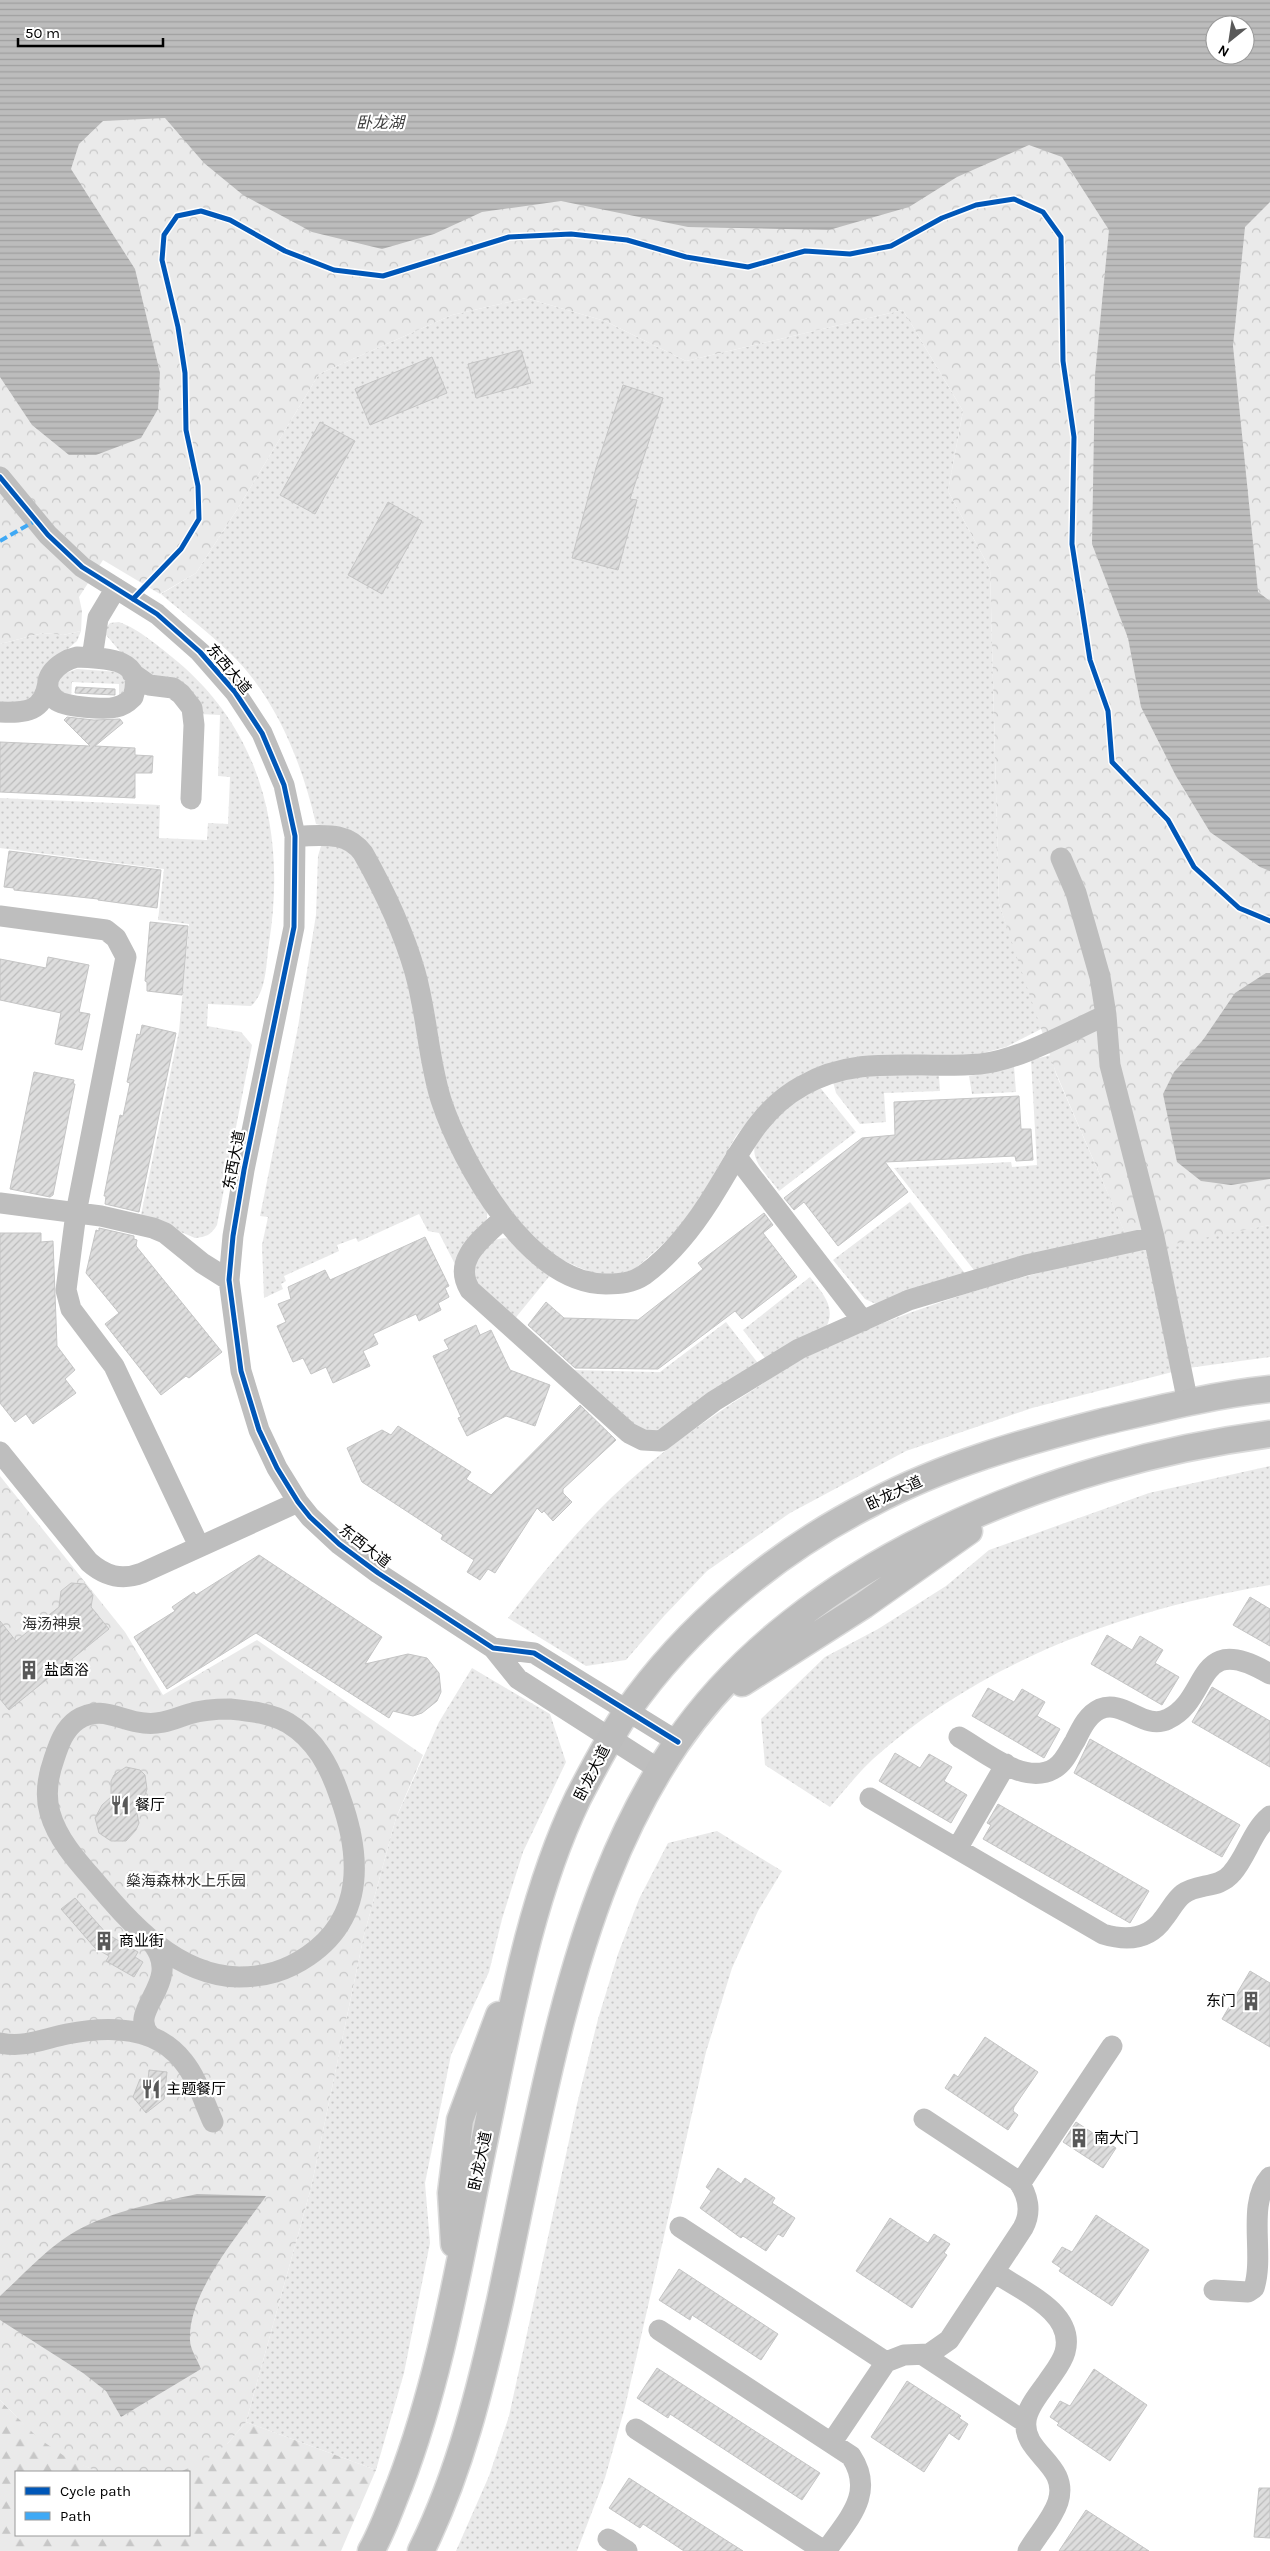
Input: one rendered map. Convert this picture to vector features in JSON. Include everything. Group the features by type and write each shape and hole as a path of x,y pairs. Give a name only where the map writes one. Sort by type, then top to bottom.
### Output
{"main road":[{"name":"卧龙大道","path":"371,2551 380,2536 413,2449 438,2364 455,2280 451,2193 460,2120 481,2058 527,1948 546,1880 576,1802 609,1739 627,1711 694,1631 749,1583 814,1536 872,1502 943,1471 1045,1436 1188,1403 1270,1389"},
{"path":"421,2551 459,2459 484,2369 561,2021 598,1899 629,1825 678,1742 707,1705 864,1605 1005,1503 1062,1480 1154,1457 1270,1434"}],"street":[{"name":"东西大道","path":"0,477 48,535 82,567 157,614 200,652 235,692 262,733 284,785 295,836 294,927 244,1170 233,1236 230,1280 242,1371 259,1430 277,1468 298,1502 339,1544 378,1573 493,1648 534,1653 678,1742"},
{"path":"92,658 98,618 116,588"},
{"path":"0,712 18,713 38,706 45,697 54,669 66,659 92,658 117,660 149,685 173,688 181,694 192,708 194,725 191,799"},
{"path":"48,683 52,695 62,704 116,708 133,697 136,687 132,673"},
{"path":"295,836 343,836 357,845 382,886 394,911 416,975 433,1069 451,1126 474,1175 504,1218 540,1257 560,1272 581,1281 600,1284 627,1282 643,1275 668,1254 683,1237 717,1190 759,1121 798,1088 832,1072 862,1066 982,1064 1016,1054 1106,1015"},
{"path":"1061,858 1076,893 1100,977 1106,1015 1110,1065 1154,1237 1188,1403"},
{"path":"0,916 106,930 116,938 126,957 76,1213 66,1290 67,1300 71,1309 114,1366 199,1546"},
{"path":"736,1156 863,1321"},
{"path":"0,1203 76,1213 153,1228 165,1233 202,1264 230,1280"},
{"path":"504,1218 472,1249 466,1258 463,1273 470,1290 629,1433 643,1440 661,1441 671,1436 714,1401 798,1349 909,1300 1026,1265 1154,1237"},
{"path":"0,1452 99,1571 110,1575 133,1576 298,1502"},
{"path":"493,1648 518,1679 660,1770"},
{"path":"959,1737 1020,1772 1030,1774 1042,1773 1055,1768 1064,1759 1084,1723 1092,1713 1102,1708 1123,1710 1152,1722 1166,1721 1185,1706 1201,1678 1217,1664 1231,1660 1242,1660 1270,1674"},
{"path":"230,1709 258,1713 287,1722 305,1735 322,1754 337,1787 353,1841 355,1862 351,1901 332,1935 320,1948 286,1969 273,1974 252,1977 236,1977 210,1972 186,1962 150,1939 120,1911 75,1858 55,1827 47,1800 51,1766 62,1736 77,1720 89,1714 101,1712 130,1721 158,1724 189,1714 230,1709"},
{"path":"957,1849 1006,1764"},
{"path":"870,1798 1103,1934 1118,1939 1133,1938 1158,1927 1183,1894 1212,1886 1232,1873 1261,1825 1270,1816"},
{"path":"150,1939 161,1954 163,1965 143,2027 150,2036"},
{"path":"115,2030 137,2020 167,1982 186,1973 210,1972"},
{"path":"0,2044 29,2045 68,2034 115,2030 128,2030 150,2036 170,2047 183,2060 194,2076 213,2122"},
{"path":"1020,2184 1112,2046"},
{"path":"832,2442 886,2362 904,2355 923,2355 937,2351 950,2340 1026,2223 1027,2196 1020,2184 1010,2174 924,2119"},
{"path":"1214,2290 1248,2292 1254,2288 1258,2253 1258,2197 1264,2184 1270,2177"},
{"path":"680,2228 886,2362"},
{"path":"994,2272 1049,2309 1061,2322 1067,2340 1061,2362 1034,2402 1025,2422 1031,2443 1053,2467 1060,2490 1054,2510 1028,2551"},
{"path":"636,2429 825,2551 856,2506 862,2484 857,2465 851,2456 659,2330"},
{"path":"950,2340 947,2360 956,2377"},
{"path":"923,2355 1025,2422"},
{"path":"608,2539 627,2551"}],"green space":[{"path":"0,0 1270,0 1270,1225 1133,1252 1056,1073 999,904 990,569 948,491 963,411 903,310 686,361 605,321 526,298 452,315 319,374 238,508 196,573 160,594 103,560 79,597 82,611 81,631 63,635 43,633 0,644"},
{"path":"526,298 605,321 686,361 903,310 963,411 948,491 990,569 999,904 1043,1028 1006,1047 987,1052 963,1056 903,1055 753,1115 736,1136 697,1203 674,1234 635,1269 615,1275 592,1273 553,1256 530,1234 484,1176 447,1098 403,915 329,827 316,824 303,778 285,732 274,710 246,670 230,653 161,594 196,573 238,508 319,374 452,315"},
{"path":"119,622 142,634 178,662 207,690 230,721 249,754 262,789 270,826 274,864 273,903 263,985 251,1006 208,1004 207,1026 241,1032 252,1045 217,1225 213,1231 199,1238 141,1215 179,1031 189,924 158,920 164,869 0,848 0,798 160,805 159,838 207,840 208,823 228,824 230,777 218,776 220,715 199,714 129,662 106,635 106,628 110,623"},
{"path":"81,631 77,641 54,661 31,703 0,707 0,644 43,633 63,635"},
{"path":"77,669 119,672 124,675 127,688 119,696 119,684 72,682 71,698 64,696 57,684 61,675"},
{"path":"321,846 349,846 377,888 488,1207 486,1225 458,1270 439,1233 428,1231 419,1214 358,1242 356,1238 337,1245 339,1251 284,1276 286,1281 281,1284 283,1289 264,1298 262,1245 268,1217 260,1216 298,1027 316,915 318,856"},
{"path":"1051,1055 1056,1074 1126,1235 977,1274 894,1168 1011,1162 1012,1167 1037,1165 1031,1060"},
{"path":"1014,1066 1016,1092 972,1094 969,1076"},
{"path":"855,1074 939,1076 940,1091 884,1093 886,1122 860,1124 836,1093 832,1078"},
{"path":"818,1085 856,1132 779,1191 757,1161 755,1145 766,1124 787,1106"},
{"path":"910,1202 967,1276 876,1304 865,1299 833,1260"},
{"path":"1270,1225 1270,1357 1188,1368 1032,1408 906,1451 790,1513 707,1571 664,1616 626,1660 586,1666 508,1618 571,1540 628,1482 662,1453 698,1427 786,1368 806,1357 861,1332 917,1310 1033,1274 1151,1247"},
{"path":"505,1238 515,1241 552,1273 513,1321 479,1290 470,1264 493,1240"},
{"path":"810,1277 824,1296 829,1308 830,1315 825,1330 768,1362 743,1330"},
{"path":"726,1322 761,1367 668,1430 646,1435 569,1370 660,1372"},
{"path":"1270,1466 1270,1585 1216,1595 1163,1608 1111,1624 1059,1644 1009,1667 961,1693 916,1724 873,1759 830,1807 765,1765 761,1719 825,1657 878,1629 946,1586 989,1550 1149,1493"},
{"name":"燊海森林水上乐园","path":"0,1476 125,1632 163,1695 257,1640 423,1755 396,1818 364,1935 311,2188 246,2422 228,2443 206,2460 182,2471 97,2471 73,2462 38,2438 0,2400"},
{"path":"472,1668 550,1714 566,1762 523,1852 502,1919 489,1972 451,2055 425,2183 430,2243 404,2373 376,2470 246,2422 311,2188 364,1935 396,1818 439,1722"},
{"path":"717,1831 782,1871 758,1911 732,1968 706,2052 625,2407 605,2478 577,2551 456,2551 489,2476 509,2416 577,2104 598,2019 618,1954 639,1899 668,1843"},
{"path":"0,2400 58,2451 98,2471 15,2471 15,2536 190,2536 190,2471 179,2471 228,2443 246,2422 376,2470 341,2551 0,2551"}],"water":[{"name":"卧龙湖","path":"0,0 1270,0 1270,202 1245,227 1233,346 1258,592 1270,601 1270,871 1260,867 1210,832 1176,776 1141,707 1128,638 1092,544 1095,375 1109,230 1062,157 1029,145 957,177 909,207 829,230 688,227 561,201 482,212 434,234 382,249 312,232 243,195 204,163 165,118 103,121 79,144 71,169 135,269 160,373 158,409 141,438 96,455 69,455 32,425 0,377"},
{"path":"1266,973 1270,973 1270,1179 1231,1185 1201,1181 1177,1162 1163,1094 1174,1072 1203,1040 1235,993"},
{"path":"197,2194 266,2196 217,2264 197,2303 192,2322 190,2344 201,2369 121,2417 106,2391 83,2373 0,2320 0,2296 46,2253 76,2231 120,2212"}],"building":[{"path":"521,350 531,383 476,398 468,364"},
{"path":"432,357 447,393 370,425 355,389"},
{"path":"623,385 663,398 630,499 637,500 618,570 572,558 596,468"},
{"path":"320,422 355,441 315,514 280,495"},
{"path":"388,502 422,521 382,594 348,575"},
{"path":"76,687 115,689 115,695 75,693"},
{"path":"67,717 94,720 120,719 123,723 95,746 135,748 135,755 153,756 152,773 135,773 135,798 0,792 0,742 90,746 64,720"},
{"path":"9,851 161,870 157,908 98,899 14,890 14,888 4,887"},
{"path":"150,922 188,926 182,995 147,991 147,982 145,981"},
{"path":"48,957 89,965 79,1012 90,1014 82,1050 55,1044 61,1013 0,1000 0,959 46,968"},
{"path":"142,1025 176,1033 139,1212 105,1204 106,1196 104,1196 120,1115 123,1116 130,1083 127,1082 137,1034 140,1035"},
{"path":"34,1072 74,1080 73,1084 75,1084 53,1195 50,1197 10,1189"},
{"path":"1019,1096 1021,1129 1031,1129 1033,1160 1016,1161 1015,1156 885,1162 908,1192 838,1246 804,1202 794,1210 784,1198 862,1138 895,1135 894,1102"},
{"path":"764,1213 773,1225 763,1233 797,1277 742,1319 735,1311 658,1369 575,1368 528,1325 546,1302 564,1318 638,1320 703,1269 698,1263"},
{"path":"99,1228 134,1236 134,1239 137,1240 136,1246 222,1352 189,1378 186,1376 161,1395 105,1324 119,1313 86,1273 96,1230 99,1231"},
{"path":"0,1233 41,1233 41,1242 53,1241 57,1346 75,1370 65,1379 76,1393 33,1424 26,1414 15,1422 0,1403"},
{"path":"425,1237 449,1286 445,1288 449,1297 438,1303 441,1310 419,1321 416,1314 373,1334 378,1344 363,1351 370,1366 333,1383 326,1367 311,1374 303,1358 293,1362 277,1326 286,1322 278,1304 291,1299 288,1287 325,1270 330,1280"},
{"path":"476,1325 480,1335 491,1330 510,1370 550,1385 535,1426 506,1416 467,1436 458,1418 461,1417 433,1356 449,1349 444,1340"},
{"path":"580,1405 616,1440 563,1489 563,1493 572,1502 553,1521 544,1511 542,1513 537,1508 495,1573 488,1569 480,1580 467,1572 474,1560 441,1539 443,1535 362,1482 347,1448 382,1430 391,1435 398,1426 471,1472 466,1479 491,1495"},
{"path":"259,1555 382,1637 365,1664 408,1654 427,1658 439,1673 441,1692 437,1701 422,1713 413,1716 393,1711 389,1718 256,1633 167,1689 134,1637 175,1611 172,1607 194,1592 196,1595"},
{"name":"盐卤浴","path":"71,1583 85,1584 93,1595 91,1607 109,1629 9,1710 0,1699 0,1621 16,1641 59,1607 61,1591"},
{"path":"1250,1597 1270,1609 1270,1646 1233,1625"},
{"path":"1107,1635 1132,1650 1140,1636 1163,1650 1155,1663 1179,1677 1162,1705 1091,1664"},
{"path":"1212,1687 1270,1721 1270,1767 1192,1722"},
{"path":"988,1688 1014,1702 1022,1689 1045,1702 1037,1716 1060,1729 1044,1758 972,1716"},
{"path":"1090,1739 1240,1825 1222,1857 1074,1773"},
{"path":"895,1753 920,1768 929,1754 952,1767 944,1781 967,1795 951,1823 879,1781"},
{"name":"餐厅","path":"126,1767 140,1770 145,1775 147,1789 145,1795 135,1804 139,1823 136,1830 126,1841 111,1841 99,1833 95,1818 102,1805 111,1797 111,1781 114,1775"},
{"path":"998,1804 1149,1891 1130,1923 983,1839 991,1825 987,1823"},
{"name":"商业街","path":"75,1898 107,1934 138,1952 135,1957 143,1962 134,1977 106,1961 109,1956 95,1948 61,1909"},
{"name":"东门","path":"1250,1971 1270,1983 1270,2047 1222,2019"},
{"path":"985,2037 1038,2072 1014,2107 1013,2111 1018,2115 1008,2130 945,2088 954,2074 958,2077"},
{"name":"主题餐厅","path":"149,2070 167,2072 164,2099 146,2113 133,2097 140,2079 148,2080"},
{"name":"南大门","path":"1076,2122 1116,2148 1103,2168 1063,2142"},
{"path":"718,2168 741,2184 745,2178 775,2198 772,2203 795,2218 783,2237 778,2234 766,2251 743,2236 741,2238 700,2208 711,2191 706,2187"},
{"path":"1096,2215 1149,2250 1112,2306 1059,2271 1061,2268 1052,2262 1062,2247 1072,2252"},
{"path":"890,2218 928,2243 934,2234 950,2244 944,2253 947,2255 912,2308 856,2271"},
{"path":"679,2269 778,2334 761,2360 692,2315 690,2320 659,2300"},
{"path":"657,2368 820,2473 802,2500 670,2414 668,2418 637,2398"},
{"path":"1094,2369 1147,2405 1110,2461 1057,2425 1059,2423 1050,2417 1060,2401 1070,2406"},
{"path":"907,2381 961,2416 959,2418 968,2424 959,2440 949,2433 924,2472 871,2437"},
{"path":"629,2478 743,2551 684,2551 643,2524 640,2528 609,2508"},
{"path":"1259,2488 1270,2488 1270,2538 1254,2537"},
{"path":"1086,2510 1149,2551 1059,2551"}],"marked path":[{"path":"0,541 35,521"}],"cycle path":[{"path":"133,599 181,549 199,519 198,486 186,430 185,373 178,327 162,260 164,235 177,216 201,211 230,220 285,251 334,270 383,276 509,237 571,234 627,240 686,257 748,267 805,251 850,254 891,246 942,218 976,205 1014,199 1043,212 1061,237 1063,361 1074,437 1072,544 1090,660 1108,711 1112,762 1168,820 1194,867 1239,908 1270,921"},
{"path":"0,477 48,535 82,567 157,614 200,652 235,692 262,733 284,785 295,836 294,927 244,1170 233,1236 229,1280 241,1371 259,1430 277,1468 298,1502 310,1517 339,1544 378,1573 493,1648 534,1653 678,1742"}],"place":[{"name":"盐卤浴","path":"29,1670"},
{"name":"餐厅","path":"120,1805"},
{"name":"商业街","path":"104,1941"},
{"name":"东门","path":"1251,2001"},
{"name":"主题餐厅","path":"151,2089"},
{"name":"南大门","path":"1079,2138"}],"park label":[{"name":"海汤神泉","path":"52,1624"}]}
